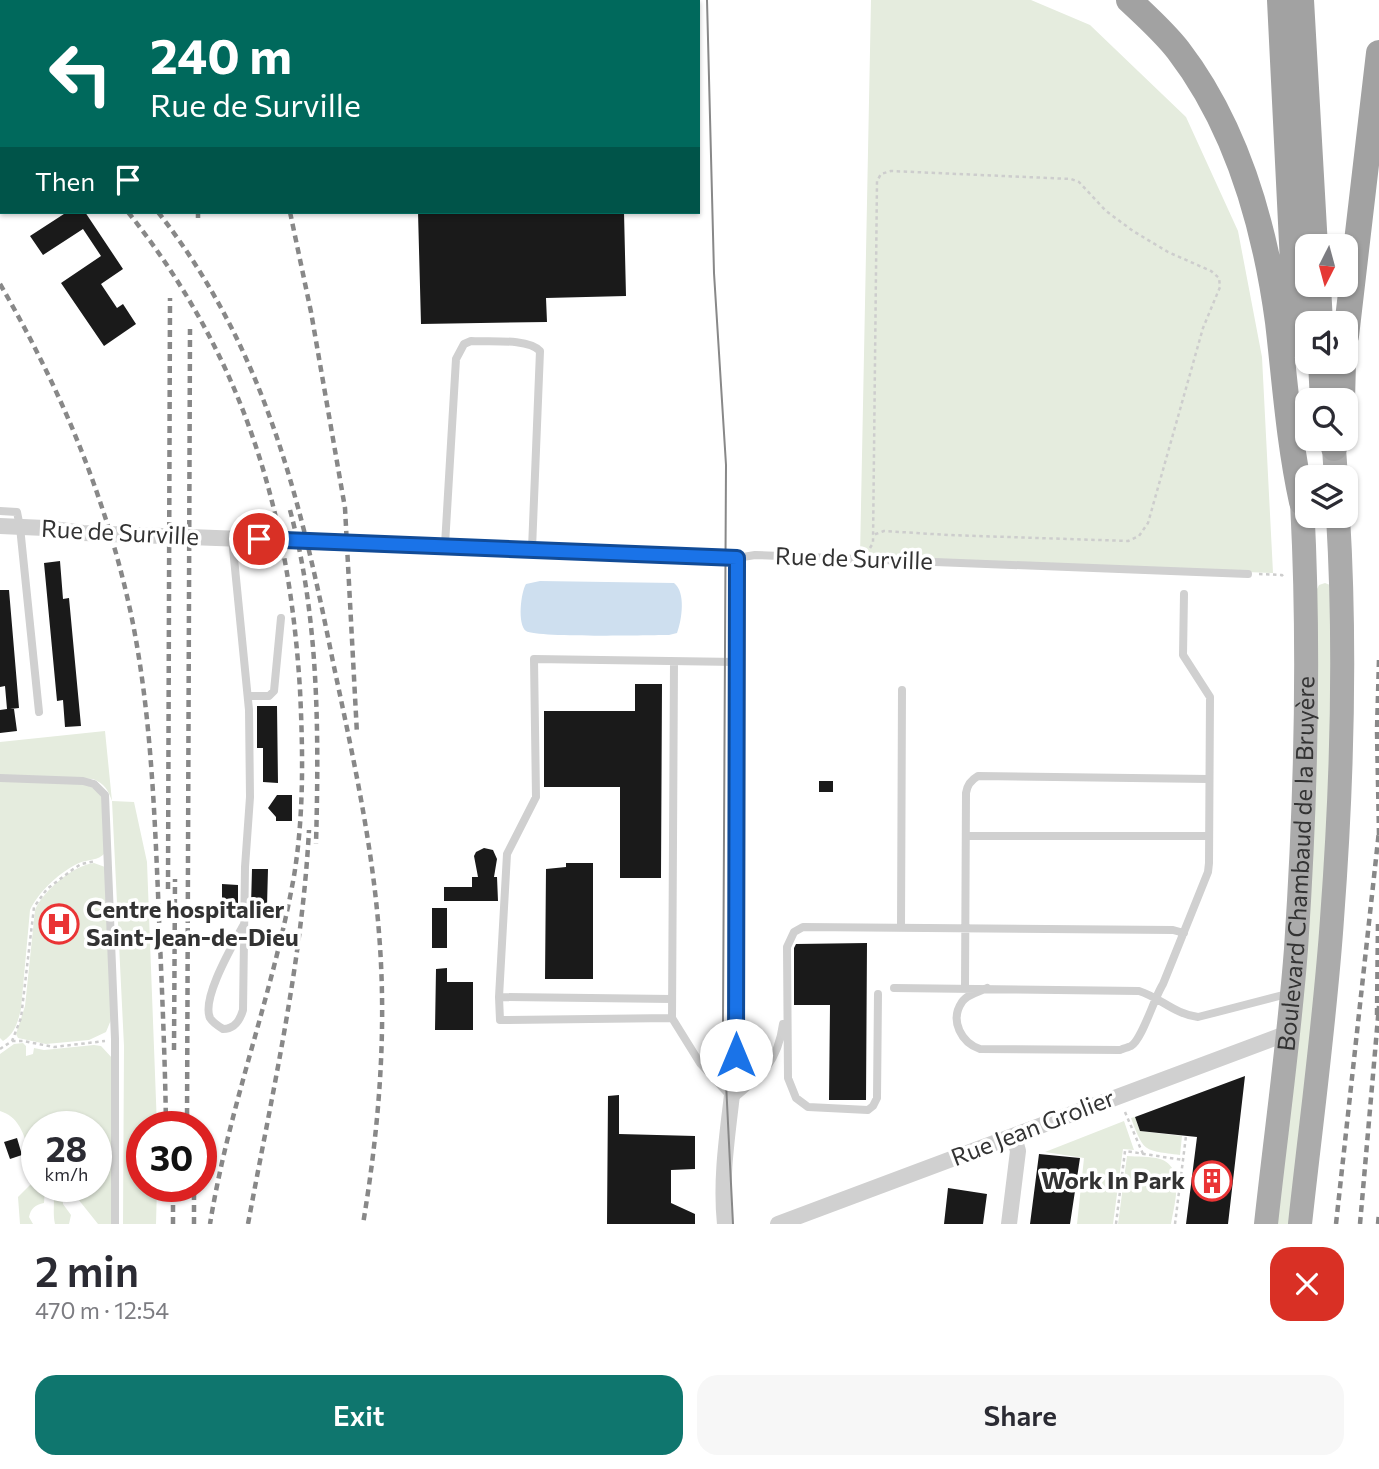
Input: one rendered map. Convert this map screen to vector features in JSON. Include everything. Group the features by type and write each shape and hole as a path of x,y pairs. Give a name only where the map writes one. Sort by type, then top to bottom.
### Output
{"highway":[{"path":"1129,0 1177,49 1201,84 1224,126 1244,176 1269,266 1295,466"},
{"path":"1280,0 1291,261 1307,465"},
{"path":"1301,0 1314,234"},
{"path":"1349,311 1379,54"}],"main road":[{"name":"Boulevard Chambaud de la Bruyère","path":"1266,1224 1288,1033 1302,849 1307,644 1302,528"},
{"name":"Boulevard Chambaud de la Bruyère","path":"1300,1224 1334,894 1343,640 1338,528"}],"street":[{"name":"Rue de Surville","path":"0,526 83,533 737,558"},
{"path":"725,1224 722,1188 736,1055 737,558"},
{"name":"Rue Jean Grolier","path":"778,1224 1288,1033"},
{"path":"1009,1224 1018,1151 1014,1137"}],"lane":[{"path":"445,545 456,359 464,344 471,341 525,343 535,345 541,358 532,549"},
{"path":"0,511 17,512 20,527 39,712"},
{"path":"232,538 248,696 250,797 245,867 243,1010 234,1027 223,1028 210,1017 210,1000 218,976 244,924"},
{"name":"Rue de Surville","path":"737,558 755,555 1248,574"},
{"path":"987,989 971,995 961,1003 958,1015 958,1027 963,1038 980,1049 1120,1050 1138,1040 1208,872 1210,697 1183,655 1184,594"},
{"path":"248,696 269,696 274,691 281,618"},
{"path":"672,1018 500,1020 499,997 508,854 536,797 534,659 737,662"},
{"path":"674,662 672,1018 700,1063 733,1099 756,1081 772,1062 782,1032 787,1000"},
{"path":"901,928 902,690"},
{"path":"965,988 967,787 978,776 1209,779"},
{"path":"0,778 83,781 101,788 107,804 115,1039 115,1224"},
{"path":"966,836 1209,836"},
{"path":"878,994 877,1098 873,1106 868,1110 808,1107 796,1098 788,1078 787,947 793,932 803,928 965,928 1172,930 1184,933"},
{"path":"894,988 1139,991 1155,996 1164,1005 1183,1015 1198,1017 1291,992"},
{"path":"499,997 672,999"}],"path":[{"path":"863,559 873,543 873,536 877,181 880,174 891,171 1071,179 1079,182 1106,211 1133,231 1168,252 1211,271 1219,278 1220,287 1203,328 1148,523 1139,536 1128,541 884,531 873,536"},
{"path":"1248,574 1282,575 1285,580"},
{"path":"12,1041 21,1018 24,1000 34,907 47,889 72,870 91,861 110,861"},
{"path":"0,1047 12,1041 54,1047 115,1039"},
{"path":"1125,1112 1143,1154"},
{"path":"1175,1224 1186,1136"},
{"path":"1115,1224 1125,1151 1184,1160"}],"shaded area":[{"path":"871,0 1031,0 1090,25 1186,117 1238,231 1262,357 1273,573 860,557"},
{"path":"1319,585 1330,585 1333,689 1323,939 1290,1224 1275,1224 1316,591"},
{"path":"105,731 112,801 106,788 93,779 0,775 0,742"},
{"path":"0,781 84,784 97,789 103,800 105,853 96,859 79,863 58,877 44,889 30,910 21,1009 13,1031 3,1041 0,1038"},
{"path":"112,801 134,802 147,862 156,1111 126,1111 126,1202 157,1202 156,1224 123,1224 124,1046"},
{"path":"94,863 105,867 113,1015 106,1032 89,1040 46,1044 18,1038 16,1034 25,1006 35,910 60,880 77,869"},
{"path":"23,1043 26,1046 26,1056 33,1054 34,1048 44,1050 101,1046 113,1059 112,1224 98,1224 80,1202 112,1202 112,1111 21,1111 21,1130 15,1121 0,1111 0,1054 14,1044"},
{"path":"1135,1117 1140,1131 1182,1136 1180,1155 1147,1148 1135,1129 1131,1118"},
{"path":"1124,1121 1134,1150 1123,1149 1113,1224 1077,1224 1084,1158 1045,1152"},
{"path":"1127,1156 1160,1159 1168,1163 1173,1170 1176,1197 1171,1224 1118,1224"},
{"path":"21,1194 21,1202 44,1202 31,1211 29,1217 33,1224 20,1224 18,1197"},
{"path":"54,1202 63,1202 71,1215 69,1224 55,1224"}],"water":[{"path":"540,581 674,583 682,599 677,633 571,635 526,631 521,615 524,588 526,584"}],"building":[{"path":"64,214 86,214 123,269 101,284 117,308 123,304 136,324 104,346 61,283 101,256 83,229 43,255 30,236"},
{"path":"418,214 624,214 626,296 546,298 547,322 421,324"},
{"path":"60,561 63,599 69,598 81,726 65,727 63,700 57,701 44,563"},
{"path":"0,590 9,590 19,708 10,709 14,709 17,731 0,733 0,710 7,709 5,686 0,687"},
{"path":"635,684 662,684 661,878 620,878 620,787 544,787 544,711 635,711"},
{"path":"257,706 277,706 278,783 263,782 263,748 257,748"},
{"path":"819,781 833,781 833,792 819,792"},
{"path":"277,795 292,795 292,821 276,821 268,808"},
{"path":"484,848 493,850 497,859 494,877 497,877 498,901 444,901 444,887 472,887 472,877 478,877 474,856"},
{"path":"566,863 593,863 593,979 545,979 546,869 566,867"},
{"path":"252,869 268,869 267,906 251,906"},
{"path":"222,884 238,885 238,904 222,903"},
{"path":"432,908 447,908 447,948 432,948"},
{"path":"867,943 866,1100 829,1100 830,1005 794,1005 794,948 796,944"},
{"path":"447,968 447,982 473,982 473,1030 435,1030 436,969"},
{"name":"Work In Park","path":"1245,1076 1228,1224 1186,1224 1197,1137 1140,1131 1135,1117"},
{"path":"619,1095 619,1134 695,1136 695,1169 671,1170 671,1203 695,1214 695,1224 607,1224 608,1096"},
{"path":"17,1138 21,1155 10,1159 4,1142"},
{"path":"1039,1154 1080,1158 1070,1224 1030,1224"},
{"path":"948,1188 987,1194 983,1224 944,1224"}],"tram line":[{"path":"707,0 714,273 726,465 723,1022 733,1224"}],"railway":[{"path":"129,214 168,266 201,322 230,378 253,437 271,497 285,559 300,690 302,783 294,876 275,964 228,1136 210,1224"},
{"path":"159,214 195,263 225,316 251,370 273,426 307,541 354,763 376,899 382,1006 377,1116 363,1224"},
{"path":"290,214 311,312 345,508 357,734"},
{"path":"0,284 42,363 79,444 121,570 131,614 143,683 153,788 166,1111"},
{"path":"168,889 170,298"},
{"path":"187,1111 190,329"},
{"path":"290,510 300,551 312,634 317,718 316,844"},
{"path":"1379,659 1379,835"},
{"path":"248,1224 293,979 309,830"},
{"path":"1336,1224 1379,831"},
{"path":"174,1050 175,879"},
{"path":"1377,1015 1378,920"},
{"path":"1360,1224 1379,1006"},
{"path":"173,1202 173,1224"},
{"path":"194,1202 194,1224"},
{"path":"1378,1224 1379,1213"}],"place":[{"name":"Centre hospitalier Saint-Jean-de-Dieu","path":"59,924"},
{"name":"Work In Park","path":"1212,1181"}],"route":[{"path":"259,539 737,558 736,1055"}]}
